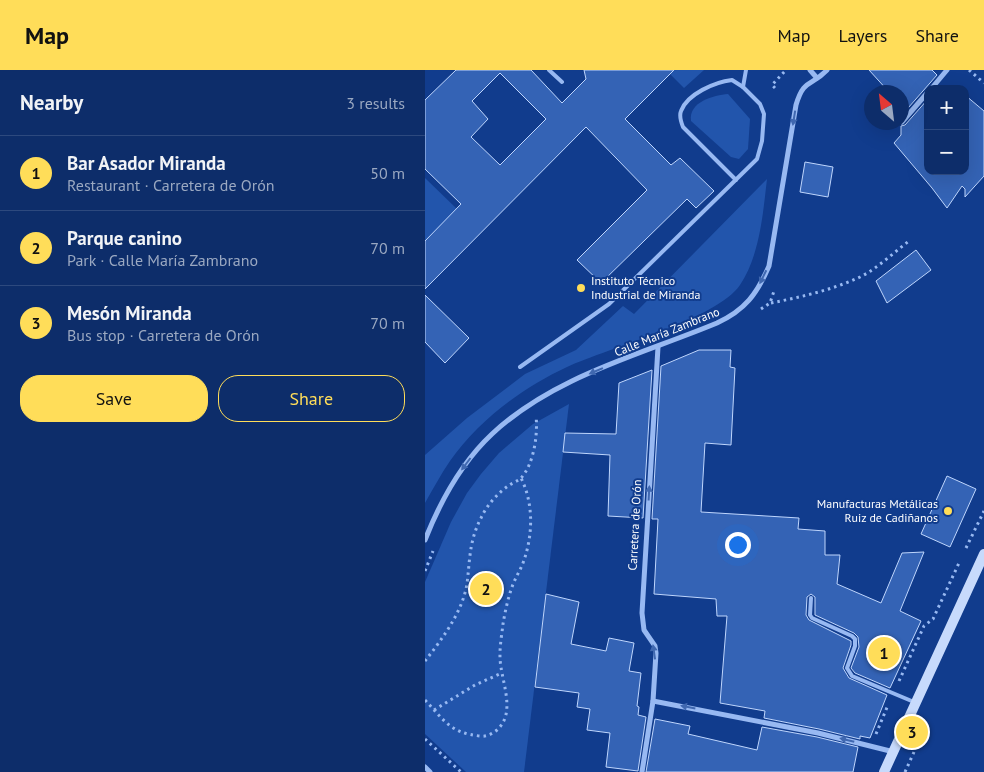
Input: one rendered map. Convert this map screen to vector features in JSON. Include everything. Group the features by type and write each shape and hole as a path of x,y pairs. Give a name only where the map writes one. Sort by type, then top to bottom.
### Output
{"street":[{"path":"810,70 817,78"},
{"name":"Calle María Zambrano","path":"425,540 448,492 460,473 491,435 512,417 530,404 575,379 729,318 748,303 764,278 769,266 796,105 800,92 806,85 827,70"},
{"path":"934,85 947,70"},
{"path":"909,114 924,97"},
{"name":"Carretera de Orón","path":"642,772 653,701 656,653 655,646 644,630 642,613 658,347"},
{"path":"884,772 984,554"},
{"path":"653,701 760,721 894,752"},
{"path":"425,767 430,772"}],"lane":[{"path":"549,70 562,82"},
{"path":"743,87 747,70"},
{"path":"520,367 609,304 757,159 762,141 764,114 760,104 743,87 732,80 711,85 692,98 681,110 680,117 683,127 735,180"},
{"path":"811,598 810,615 813,618 855,639 855,646 847,665 849,674 916,703"}],"path":[{"path":"775,88 772,85 786,70"},
{"path":"969,70 984,83"},
{"path":"748,303 771,303 789,299 814,293 851,280 875,268 909,241"},
{"path":"528,420 542,410"},
{"path":"425,661 451,624 462,602 467,584 473,534 481,517 492,501 521,478 531,460 537,430 535,414"},
{"path":"425,700 457,732 470,735 484,736 493,733 502,726 506,717 506,698 500,654 504,621 512,587 528,548 531,529 527,490 521,478"},
{"path":"964,552 984,511"},
{"path":"425,571 437,543"},
{"path":"871,746 924,626 933,619 960,561"},
{"path":"434,710 475,685 502,673"},
{"path":"425,739 461,772"}],"shaded area":[{"path":"674,70 704,70 684,88 670,74"},
{"path":"728,94 750,119 748,149 739,159 731,157 691,121 691,114 698,104 709,98"},
{"path":"425,178 457,209 425,241"},
{"path":"767,179 759,234 752,261 740,285 728,298 686,321 567,367 518,395 474,432 447,466 425,503 425,455 467,418 525,374 576,350 623,306 634,314"},
{"path":"569,404 524,772 466,772 425,734 425,582 451,522 467,493 481,474 499,453 533,424"}],"building":[{"path":"456,70 531,70 562,103 586,79 584,70 674,70 625,119 671,165 680,158 714,191 696,208 687,199 601,283 577,260 647,190 586,127 425,289 425,241 461,204 425,169 425,100","holes":["500,73 546,119 500,165 471,137 488,119 472,101"]},
{"path":"869,70 932,70 937,75 928,85 924,85 924,90 909,107 909,85 883,85"},
{"path":"969,98 984,111 984,176 965,197 965,189 962,186 947,208 894,143 901,135 901,130 909,130 909,120 924,104 924,175 969,175"},
{"path":"805,162 833,167 828,197 800,192"},
{"path":"916,250 931,270 887,303 876,281"},
{"path":"425,295 469,338 445,363 425,342"},
{"path":"699,350 731,350 730,367 735,368 731,445 705,443 701,512 799,518 798,529 825,531 825,555 840,555 837,584 881,603 902,553 924,552 900,611 921,621 890,688 855,673 851,668 859,647 858,637 854,633 815,615 815,597 811,594 807,597 806,615 809,620 851,641 843,668 849,678 887,695 870,738 860,736 860,739 764,718 765,711 720,703 727,616 717,616 716,599 654,594 658,519 652,519 661,366"},
{"path":"652,370 643,518 608,516 610,455 563,452 565,433 616,434 619,383"},
{"name":"Manufacturas Metálicas Ruiz de Cadiñanos","path":"947,476 976,489 950,547 921,534"},
{"path":"546,594 579,602 571,644 606,651 609,638 634,643 629,671 641,673 637,706 639,707 638,715 646,717 638,771 606,767 610,733 587,730 590,709 577,707 579,693 535,687"},
{"path":"655,719 690,726 688,734 757,750 762,727 858,747 853,772 646,772"}],"place":[{"name":"Instituto Técnico Industrial de Miranda","path":"581,288"},
{"name":"Manufacturas Metálicas Ruiz de Cadiñanos","path":"948,511"},
{"name":"Parque canino","path":"486,589"},
{"name":"Bar Asador Miranda","path":"884,653"},
{"name":"Mesón Miranda","path":"912,732"}]}
